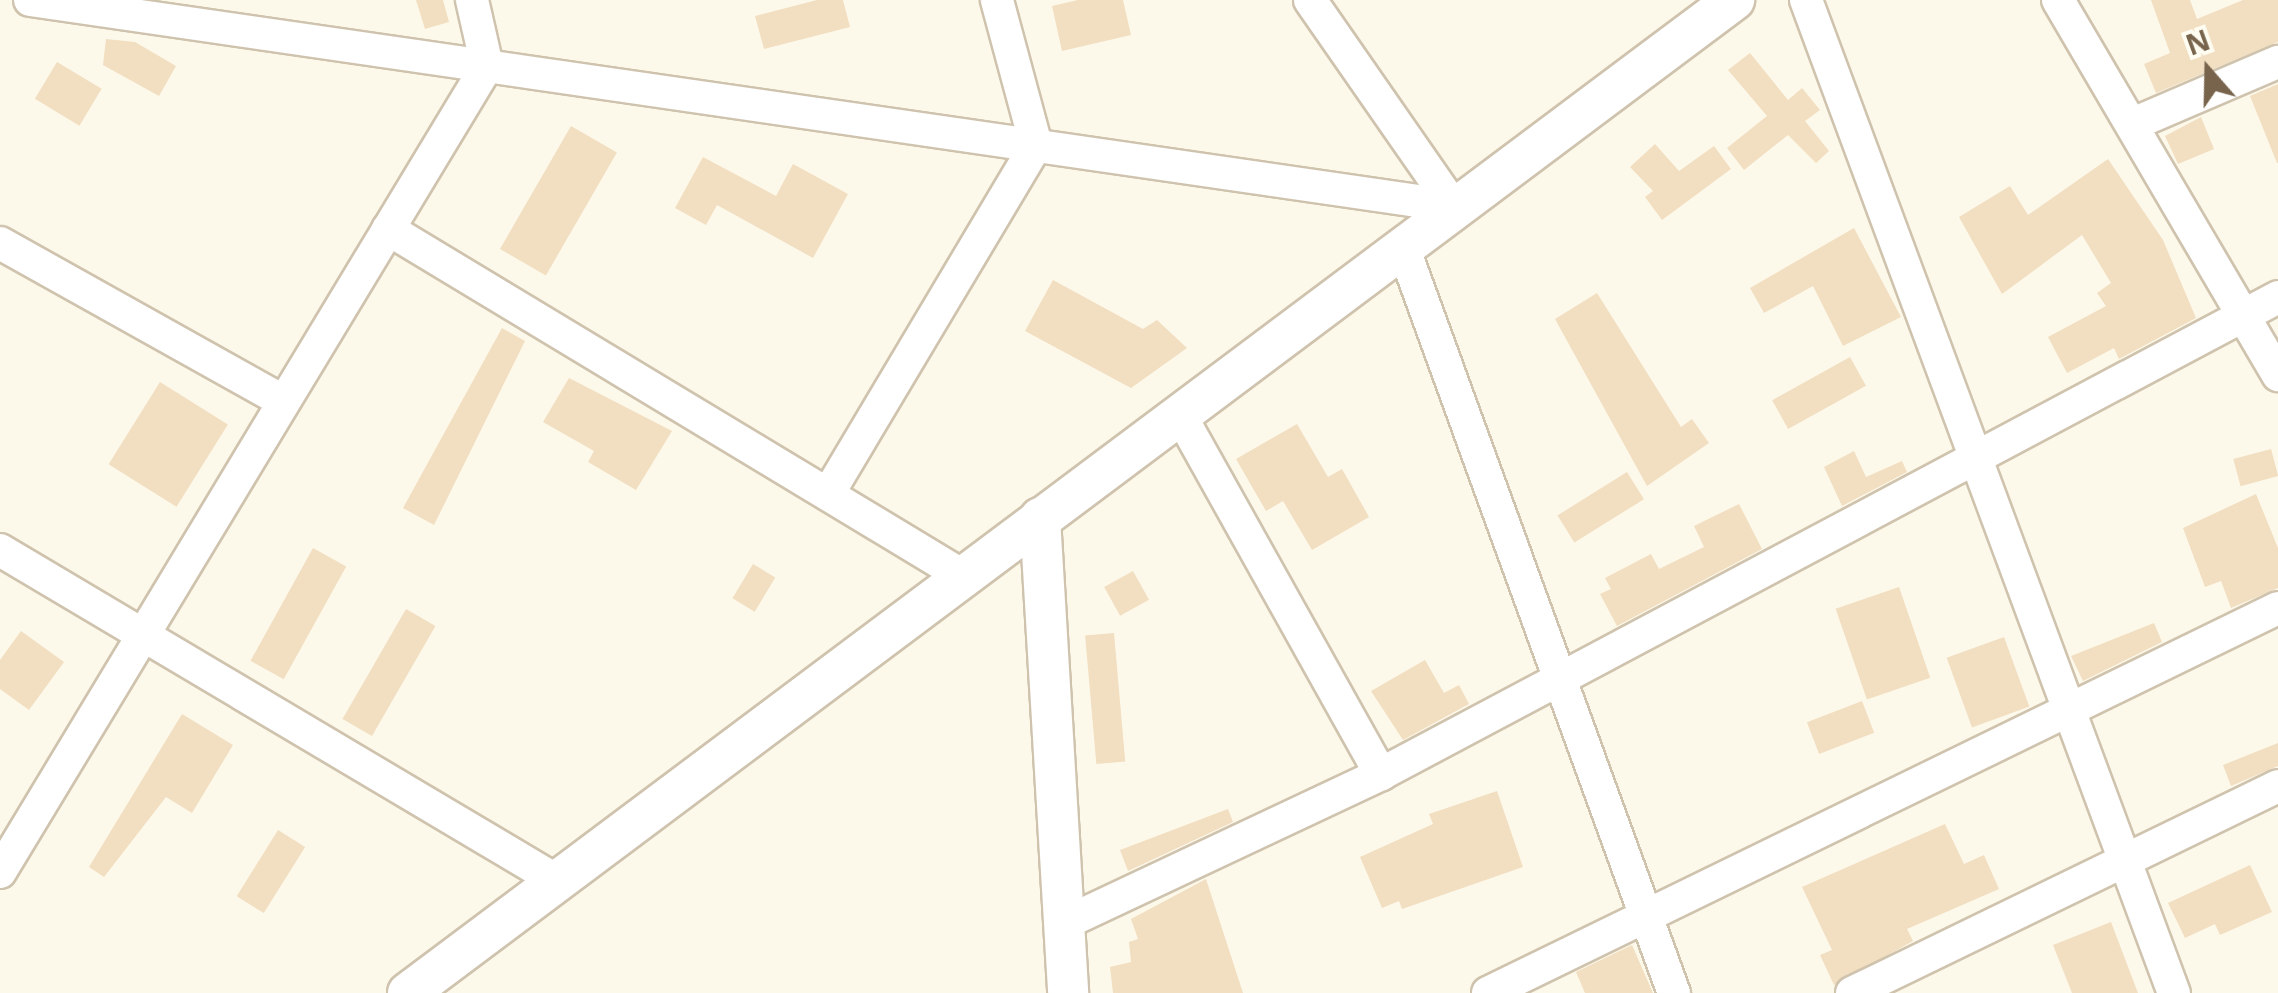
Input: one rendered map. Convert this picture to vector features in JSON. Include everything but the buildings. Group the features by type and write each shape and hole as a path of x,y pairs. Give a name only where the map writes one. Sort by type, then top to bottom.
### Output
{"street":[{"path":"30,0 1453,206"},
{"path":"0,872 487,66 472,0"},
{"path":"828,494 1036,146 997,0"},
{"path":"1310,0 1453,206"},
{"path":"408,993 1453,206 1734,0"},
{"path":"1806,0 2174,993"},
{"path":"2058,0 2278,375"},
{"path":"2133,124 2278,62"},
{"path":"388,229 964,576"},
{"path":"0,244 284,402"},
{"path":"1403,247 1674,993"},
{"path":"1065,923 1381,774 1977,464 2278,297"},
{"path":"1180,413 1381,774"},
{"path":"1040,518 1068,993"},
{"path":"0,550 559,882"},
{"path":"1496,991 2278,608"},
{"path":"1852,993 2278,786"}]}
